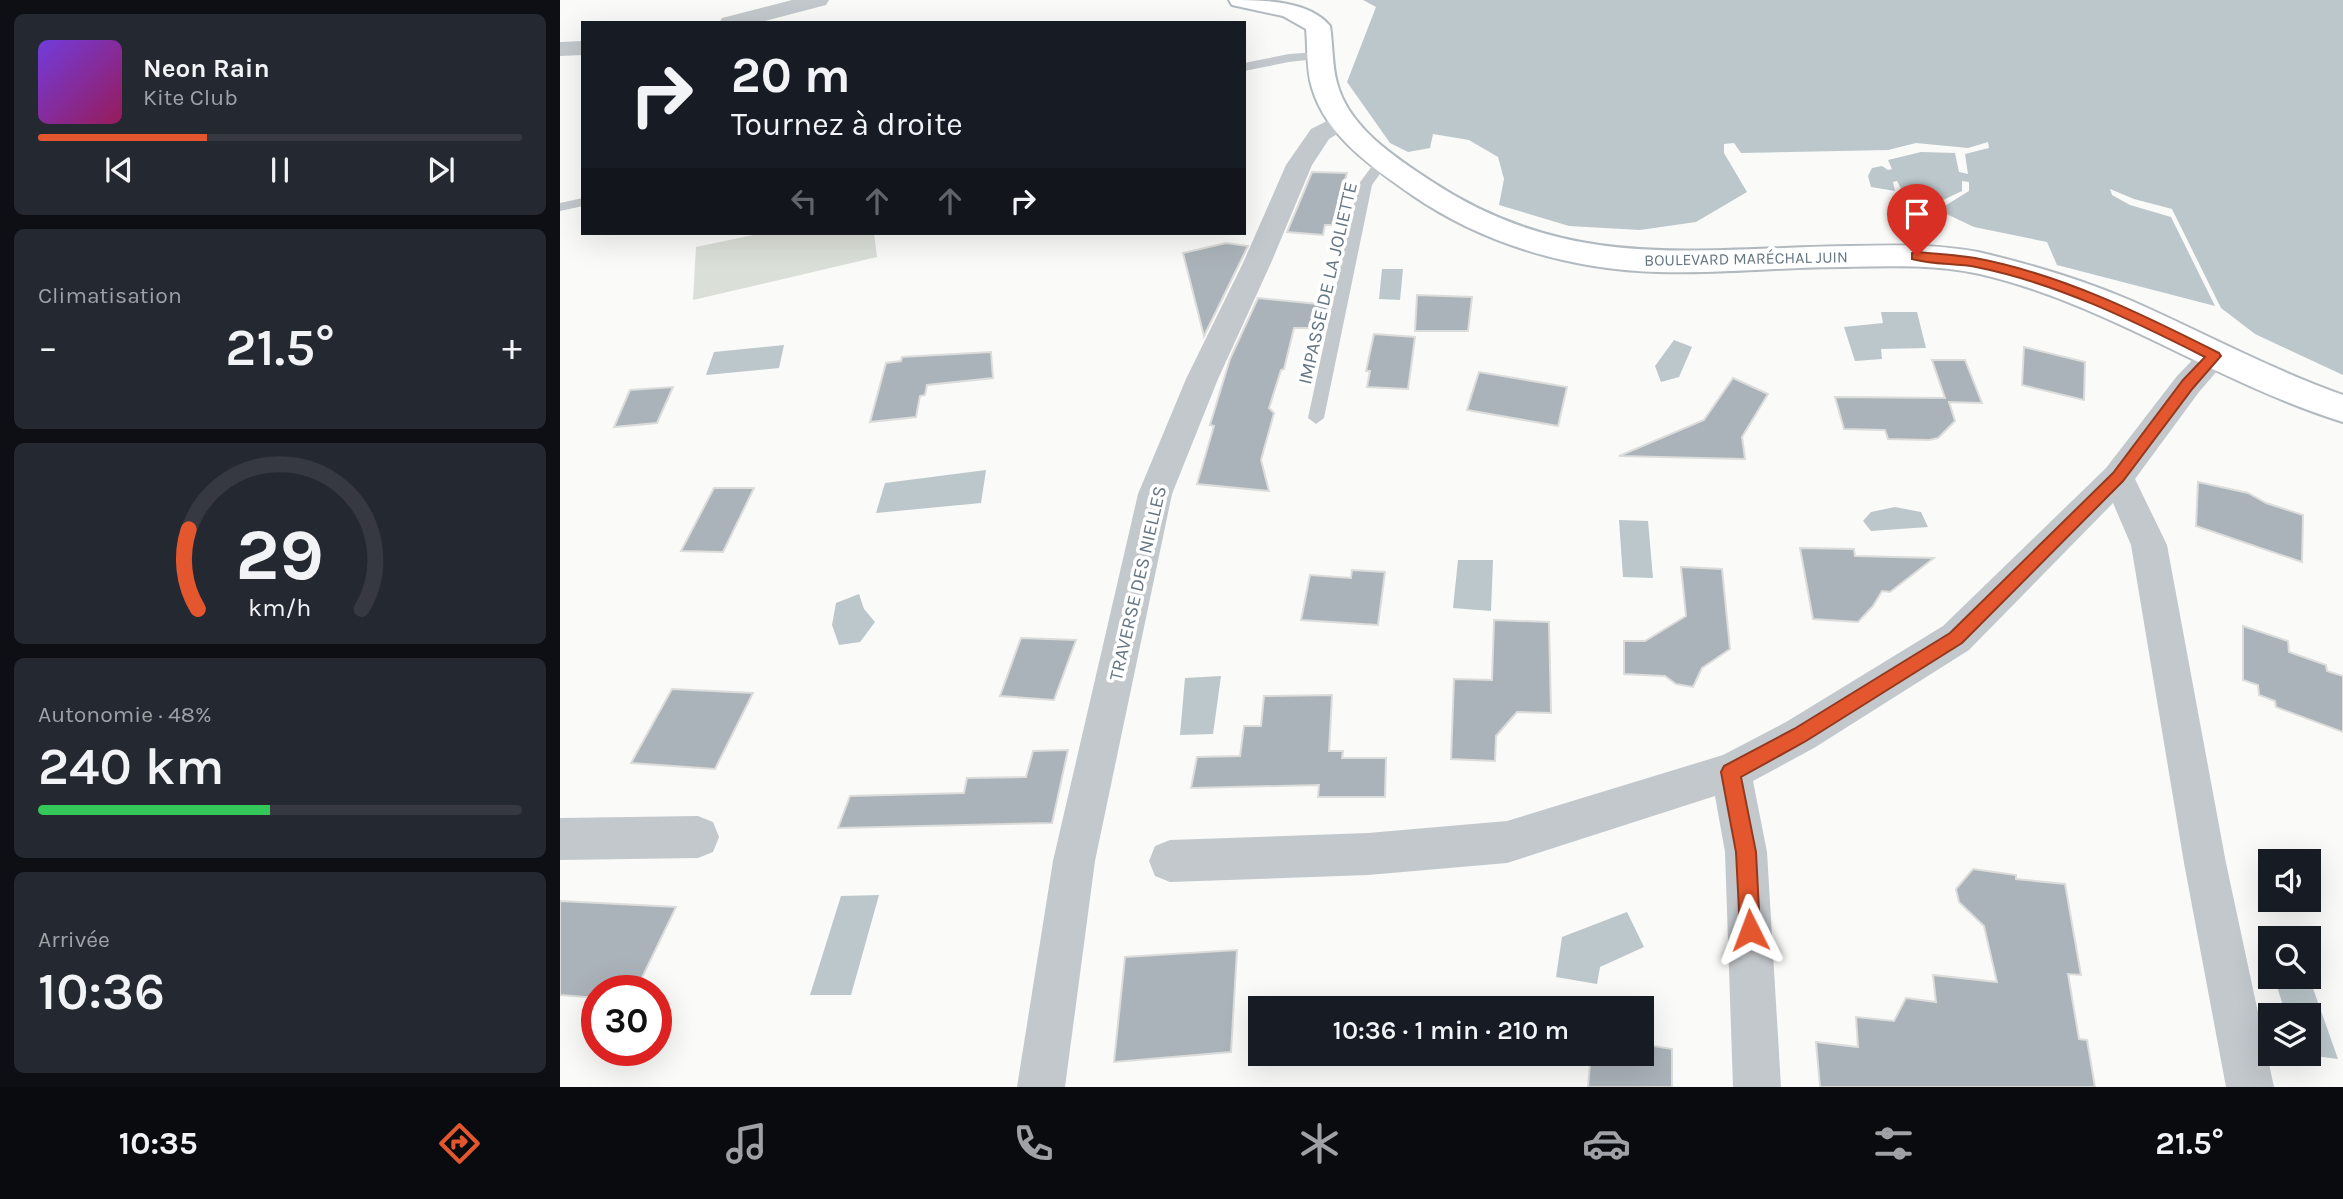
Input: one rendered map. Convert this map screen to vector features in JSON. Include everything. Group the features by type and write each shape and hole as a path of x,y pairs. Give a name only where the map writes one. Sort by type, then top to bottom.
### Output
{"street":[{"path":"738,21 818,0"},
{"name":"BOULEVARD MARÉCHAL JUIN","path":"1241,0 1287,9 1307,17 1318,26 1326,94 1357,139 1429,195 1477,220 1554,248 1654,262 1917,256 1975,262 2043,281 2138,317 2214,356 2310,398 2343,409"},
{"path":"560,49 581,48"},
{"name":"TRAVERSE DES NIELLES","path":"1041,1087 1074,862 1155,494 1202,379 1257,264 1299,165 1320,134 1343,121"},
{"path":"1170,861 1368,854 1507,842 1731,772 1800,735 1956,638 2118,477 2188,384 2214,356"},
{"path":"2118,477 2149,545 2205,863 2250,1087"},
{"path":"1731,772 1746,852 1757,1087"},
{"path":"560,839 698,837"}],"lane":[{"path":"1246,67 1289,58 1320,56"},
{"name":"IMPASSE DE LA JOLIETTE","path":"1316,418 1365,185 1383,161"},
{"path":"560,207 581,202"}],"shaded area":[{"path":"1363,0 2343,0 2343,375 2255,334 2221,308 2172,209 2134,199 2110,189 2112,195 2130,205 2171,217 2215,306 2057,265 2047,242 1974,227 1938,210 1969,191 1969,182 1962,181 1962,191 1941,201 1918,198 1908,202 1897,181 1893,182 1895,191 1871,187 1868,176 1872,168 1882,166 1888,170 1892,169 1888,160 1921,152 1955,153 1959,172 1968,174 1965,154 1989,148 1988,142 1968,148 1916,143 1888,150 1741,153 1734,143 1724,144 1724,153 1747,192 1696,222 1640,230 1569,226 1499,205 1504,179 1498,157 1469,140 1433,134 1430,148 1408,152 1390,143 1347,82 1376,7"},
{"path":"753,235 874,235 877,257 693,300 696,247"},
{"path":"1382,269 1403,269 1400,300 1379,299"},
{"path":"1881,312 1917,312 1926,348 1881,349 1882,359 1855,361 1844,327 1883,323"},
{"path":"1674,340 1692,347 1679,377 1661,382 1655,366"},
{"path":"784,345 779,368 706,375 714,352"},
{"path":"986,470 981,503 876,513 885,483"},
{"path":"1895,507 1921,512 1928,527 1871,531 1863,521 1871,512"},
{"path":"1619,520 1648,521 1653,578 1623,577"},
{"path":"1458,560 1493,560 1491,611 1453,608"},
{"path":"859,594 864,609 875,622 860,642 839,645 832,625 836,603"},
{"path":"1221,676 1213,734 1180,735 1185,678"},
{"path":"879,895 851,995 810,995 841,896"},
{"path":"1627,912 1644,947 1600,967 1597,984 1556,977 1562,937"},
{"path":"2278,989 2313,989 2318,1003 2282,1003"},
{"path":"2321,1011 2338,1059 2321,1057"}],"building":[{"path":"1312,172 1347,173 1332,225 1325,225 1323,235 1287,232"},
{"path":"1226,243 1248,246 1204,336 1183,253"},
{"path":"1417,295 1472,297 1468,331 1415,331"},
{"path":"1258,298 1328,305 1325,328 1294,328 1284,369 1281,370 1269,408 1274,413 1261,460 1269,491 1197,484 1214,426 1210,425 1230,359"},
{"path":"1374,334 1415,337 1408,389 1367,387 1370,371 1366,371"},
{"path":"2024,347 2085,362 2084,400 2022,385"},
{"path":"991,352 993,378 927,385 925,395 920,396 916,417 870,422 886,363 901,361 902,357"},
{"path":"1932,360 1965,360 1982,403 1949,402 1955,421 1938,438 1929,440 1888,439 1885,430 1844,429 1835,397 1945,398"},
{"path":"1479,372 1567,387 1558,426 1467,410"},
{"path":"1733,378 1768,394 1742,437 1745,459 1619,456 1704,420"},
{"path":"673,387 657,423 614,427 630,390"},
{"path":"2198,482 2248,493 2266,503 2303,515 2302,562 2196,526"},
{"path":"714,488 754,488 723,552 681,551"},
{"path":"1800,548 1854,549 1855,556 1934,558 1890,592 1882,591 1858,622 1813,619"},
{"path":"1681,567 1722,569 1730,649 1702,668 1693,687 1676,684 1665,676 1624,674 1624,641 1645,641 1686,616"},
{"path":"1352,570 1385,572 1378,625 1301,620 1310,575 1351,578"},
{"path":"1494,620 1549,622 1551,713 1517,712 1496,736 1495,761 1451,759 1454,679 1492,680"},
{"path":"2243,626 2288,641 2289,652 2326,665 2327,671 2343,676 2343,732 2276,707 2275,701 2259,695 2258,685 2243,680"},
{"path":"1021,638 1076,640 1054,700 1000,696"},
{"path":"672,689 753,693 715,769 631,763"},
{"path":"1332,695 1329,751 1343,751 1342,758 1386,758 1385,797 1318,797 1319,785 1191,788 1197,757 1240,756 1244,726 1261,726 1264,696"},
{"path":"1068,750 1052,823 838,828 850,796 964,793 967,778 1026,777 1033,751"},
{"path":"1973,869 2016,875 2016,879 2065,884 2081,975 2068,974 2079,1039 2087,1040 2095,1087 1820,1087 1816,1042 1858,1047 1856,1017 1894,1021 1906,998 1936,1002 1933,975 1997,982 1984,926 1959,902 1956,889"},
{"path":"560,901 676,907 643,975 581,975 581,997 560,995"},
{"path":"1237,950 1231,1052 1114,1062 1125,957"},
{"path":"1654,1046 1672,1049 1672,1087 1588,1087 1590,1066 1654,1066"}],"route":[{"path":"1750,930 1746,852 1731,772 1800,735 1956,638 2118,477 2188,384 2214,356 2138,317 2043,281 1975,262 1917,256"}]}
